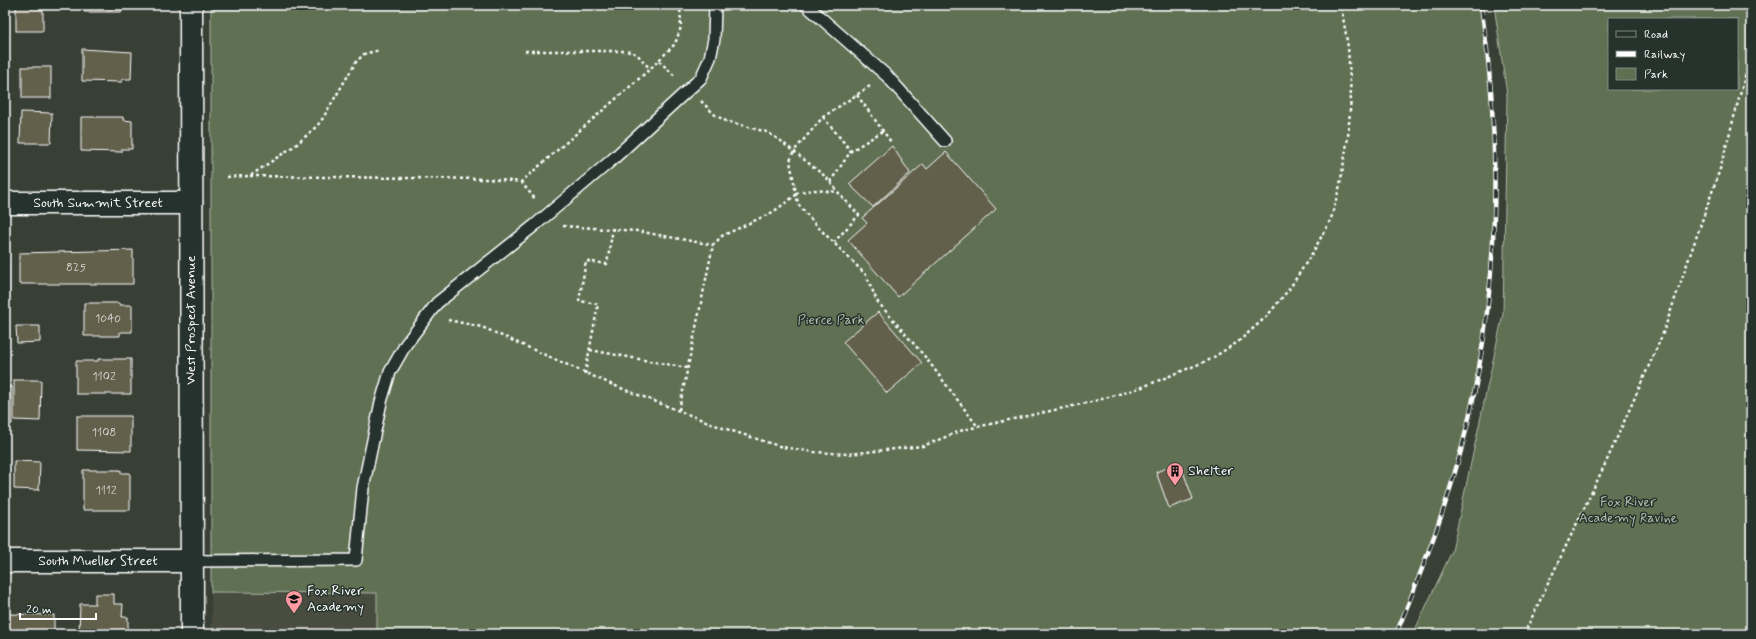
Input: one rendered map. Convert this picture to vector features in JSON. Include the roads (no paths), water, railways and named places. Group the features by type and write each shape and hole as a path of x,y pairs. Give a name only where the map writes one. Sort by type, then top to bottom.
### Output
{"main road":[{"name":"West Prospect Avenue","path":"191,5 192,634"},
{"name":"South Summit Street","path":"5,203 191,203"},
{"name":"South Mueller Street","path":"5,561 192,561"}],"lane":[{"path":"192,561 356,560 363,488 385,386 397,357 437,304 535,226 613,159 701,78 710,58 714,39 715,5"},
{"path":"806,5 882,72 946,140"}],"railway":[{"path":"1396,634 1426,558 1453,479 1468,422 1480,363 1488,304 1493,244 1495,184 1489,64 1481,5"}],"place":[{"name":"Shelter","path":"1175,486"},
{"name":"Fox River Academy","path":"294,614"}],"park label":[{"name":"Pierce Park","path":"831,320"},
{"name":"Fox River Academy Ravine","path":"1628,510"}]}
